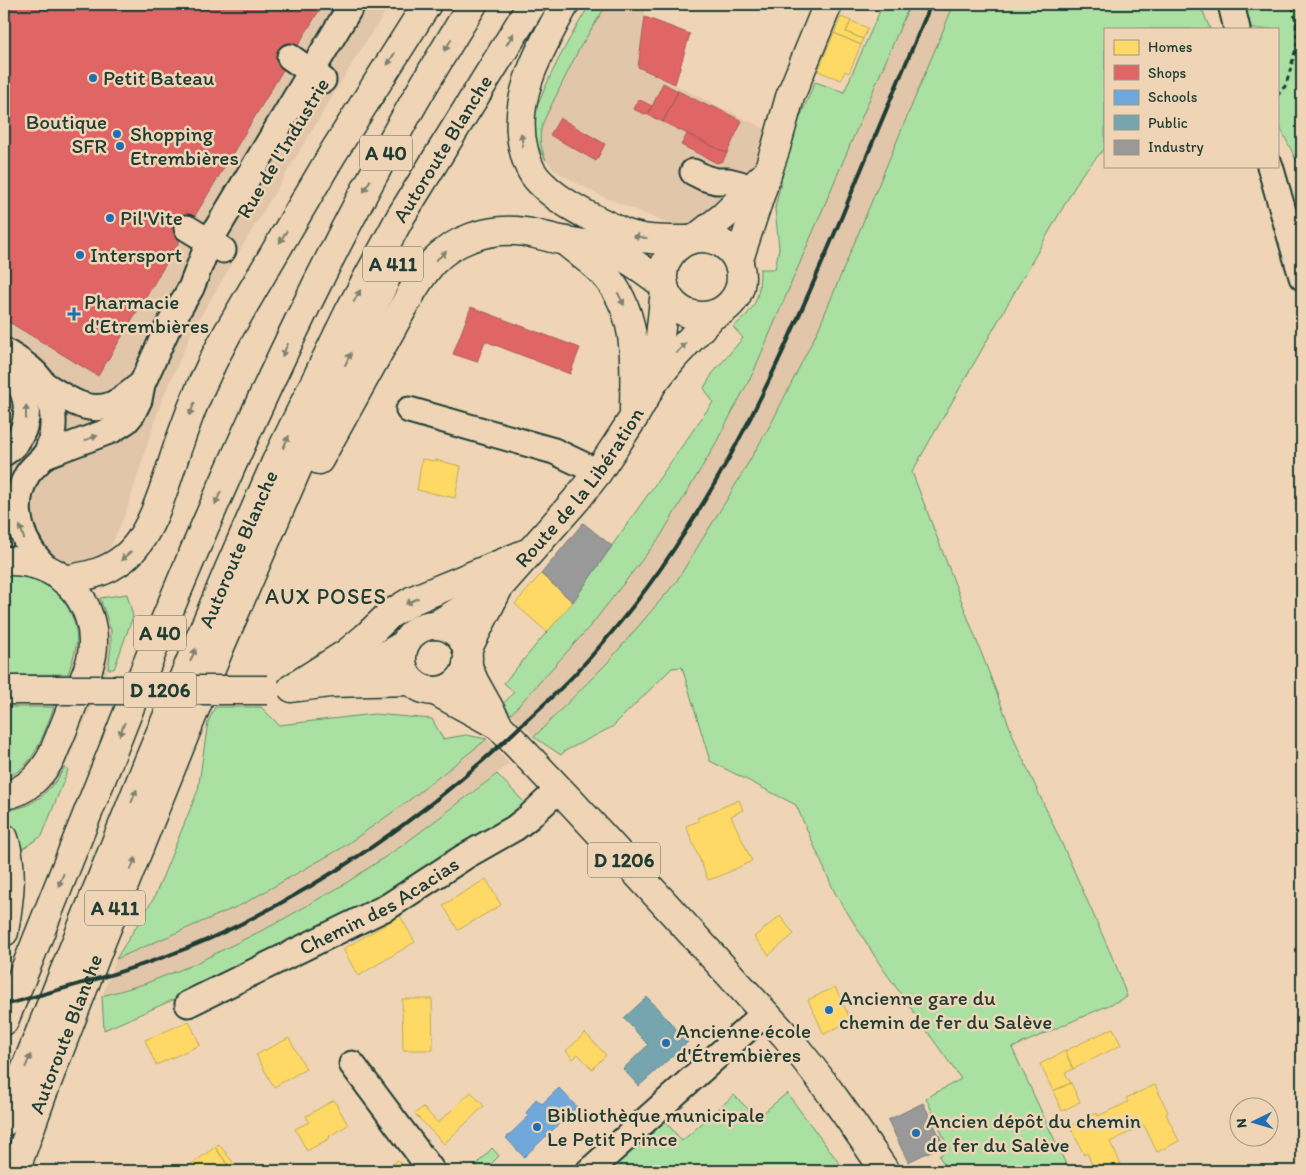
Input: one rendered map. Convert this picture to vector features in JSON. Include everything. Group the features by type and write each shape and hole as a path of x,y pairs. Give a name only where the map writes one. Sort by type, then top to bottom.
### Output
{"main road":[{"path":"57,575 100,573 126,557 145,533 167,479 196,396 219,349 251,291 328,162 427,4"},
{"name":"Autoroute Blanche","path":"4,1021 165,620 246,432 305,306 362,195 473,4"},
{"name":"Autoroute Blanche","path":"4,1122 147,765 275,464 349,312 401,216 532,4"},
{"path":"565,4 539,54 525,89 520,122 522,143 530,168 542,184 551,192 576,208 631,236 650,239 704,238 718,241 730,249 738,262"},
{"name":"Route de la Libération","path":"467,657 499,587 598,472 634,417 652,382 712,316 730,306 737,295 742,275 738,262 759,181 790,97 828,4"},
{"name":"A 411","path":"220,647 326,402 363,328 458,125"},
{"name":"Route de la Libération","path":"652,382 660,337 664,288 663,273 666,261 673,250 724,216 759,181"},
{"path":"220,647 351,400 413,290 434,261 448,250 463,241 480,235 515,231 603,248 646,272 664,288 673,304 681,311 696,316 712,316"},
{"path":"562,240 592,262 604,274 615,287 623,302 633,334 634,417"},
{"path":"280,689 357,646 385,618 401,606 530,552"},
{"path":"4,561 18,560 34,564 57,575 76,591 85,606 91,622 93,638 92,655 51,758 44,770 33,781 21,790 4,795"},
{"name":"Route de la Libération","path":"436,625 499,587"},
{"path":"430,625 436,625 450,628 456,632 460,637 467,657 465,672 456,683 443,690 423,686 407,676 402,664 403,650 408,638 418,630 430,625"},
{"name":"D 1206","path":"330,682 405,644"},
{"name":"Autoroute Blanche","path":"16,1171 41,1098 98,949 220,647"},
{"name":"D 1206","path":"467,657 474,681 499,726 785,1035 817,1074 885,1171"},
{"name":"D 1206","path":"4,690 280,689 330,682 423,686 499,726"},
{"path":"4,838 10,860 10,892 4,932"}],"street":[{"name":"Rue de l'Industrie","path":"45,455 120,426 136,407 142,384 167,329 317,76 352,4"},
{"name":"Rue de l'Industrie","path":"317,76 370,4"},
{"path":"1231,4 1237,28"},
{"path":"290,57 317,76"},
{"path":"1271,168 1302,277"},
{"path":"693,172 705,178 740,184 759,181"},
{"path":"187,228 216,246"},
{"name":"Rue de l'Industrie","path":"4,351 35,373 48,394 51,404 53,424 50,444 45,455 32,468 15,477 21,488 18,514 20,528 25,540 39,562 57,575"},
{"path":"4,369 14,377 22,389 26,413 22,435 4,453"},
{"name":"Rue de l'Industrie","path":"42,383 67,398 93,408 115,403 142,384"},
{"path":"409,410 554,451 598,472"},
{"name":"Chemin des Acacias","path":"188,1004 389,906 464,857 515,828 559,789"},
{"path":"589,1171 765,1013"},
{"path":"352,1064 432,1171"}],"path":[{"path":"1278,95 1286,85 1298,45 1292,4"},
{"path":"1296,22 1302,24"},
{"path":"523,1170 532,1171"}],"shaded area":[{"path":"4,4 391,4 361,49 194,327 160,405 128,507 93,588 100,598 111,630 108,669 65,767 56,781 41,797 26,806 11,810 4,819"},
{"path":"607,4 645,4 638,67 790,141 775,209 674,226 599,195 562,175 546,160 540,139 541,128 579,49"},
{"path":"910,4 954,4 818,330 772,422 676,582 608,662 534,737 511,714 592,624 660,537 711,452 753,373"},
{"path":"487,739 509,764 403,845 343,885 273,925 190,966 144,984 102,996 116,959 243,904 340,849 403,805"}],"green space":[{"path":"590,4 607,4 579,49 545,118 540,139 546,160 535,137 533,126 534,114 558,60"},
{"path":"883,4 910,4 753,373 711,452 660,537 592,624 511,714 503,704 514,692 504,683 573,601 713,402 704,388 713,373 743,338 733,327 741,321 755,302 758,295 760,269 775,269 779,248 775,209 790,141 815,82 844,92"},
{"path":"954,4 1200,4 1210,28 1104,28 1104,149 1082,174 912,472 1017,746 1117,968 1127,997 1012,1048 1069,1171 948,1171 939,1156 949,1149 926,1098 961,1079 881,966 835,893 796,805 710,761 682,667 672,668 612,727 565,751 561,755 534,737 608,662 676,582 772,422 818,330"},
{"path":"1245,4 1302,4 1302,172 1278,123 1278,28 1251,28"},
{"path":"16,575 31,578 51,588 66,605 71,614 75,625 76,647 68,674 4,675 4,576"},
{"path":"127,594 133,616 114,669 108,669 111,630 100,598"},
{"path":"4,707 54,707 42,739 31,759 15,773 4,778"},
{"path":"215,707 261,707 279,725 374,714 432,719 443,739 466,735 487,739 403,805 340,849 243,904 116,959 154,898 198,790 208,722"},
{"path":"65,767 68,770 42,836 22,849 6,816 11,810 26,806 41,797 56,781"},
{"path":"497,774 525,803 517,813 383,897 191,992 104,1030 102,996 144,984 190,966 273,925 343,885 403,845"},
{"path":"787,1093 845,1171 606,1171 664,1120 682,1141 734,1095 757,1118"},
{"path":"492,1148 499,1156 486,1171 474,1171 479,1162"}],"building: Homes":[{"path":"841,17 851,21 846,32 863,39 861,45 834,33"},
{"path":"851,21 868,28 863,39 846,32"},
{"path":"834,33 861,45 849,73 845,71 841,80 818,71"},
{"path":"422,459 461,466 455,498 417,490"},
{"path":"541,574 573,602 547,632 515,604"},
{"path":"739,800 743,810 731,816 752,861 708,880 686,826 699,821 697,818"},
{"path":"486,879 501,905 458,930 443,905"},
{"path":"400,916 415,942 358,976 343,949"},
{"path":"780,916 794,934 769,955 754,937"},
{"name":"Ancienne gare du chemin de fer du Salève","path":"835,987 851,1021 824,1034 808,1000"},
{"path":"402,999 432,999 433,1050 403,1050"},
{"path":"189,1021 200,1045 156,1065 145,1040"},
{"path":"1113,1028 1121,1045 1073,1069 1065,1051"},
{"path":"585,1033 606,1055 592,1069 578,1054 573,1059 566,1051"},
{"path":"289,1038 306,1069 274,1087 256,1055"},
{"path":"1065,1051 1073,1069 1065,1073 1071,1083 1053,1091 1040,1064"},
{"path":"1071,1083 1080,1102 1062,1111 1053,1091"},
{"path":"1155,1085 1179,1141 1157,1152 1144,1125 1110,1142 1123,1168 1117,1171 1095,1171 1087,1153 1084,1155 1070,1126 1097,1113 1098,1116 1128,1102 1126,1098"},
{"path":"471,1092 484,1106 444,1144 415,1114 423,1107 438,1123"},
{"path":"334,1100 348,1125 307,1151 295,1129 309,1122 306,1116"},
{"path":"219,1144 234,1164 230,1168 215,1147"},
{"path":"215,1147 230,1168 236,1163 240,1171 182,1171"},
{"path":"398,1160 406,1171 383,1171"}],"building: Shops":[{"name":"Shopping Etrembières","path":"4,4 323,4 98,376 4,319"},
{"path":"645,17 690,34 675,84 638,67"},
{"path":"663,83 678,91 663,122 648,115"},
{"path":"678,91 742,121 727,153 663,122"},
{"path":"638,99 652,106 647,115 633,109"},
{"path":"560,118 605,144 596,161 550,135"},
{"path":"687,134 727,153 723,161 717,163 681,145"},
{"path":"471,307 580,348 570,374 485,341 477,362 453,354"}],"building: Schools":[{"name":"Bibliothèque municipale Le Petit Prince","path":"559,1088 577,1107 524,1157 506,1138 529,1116 526,1113 536,1099 542,1104"}],"building: Public":[{"name":"Ancienne école d'Étrembières","path":"647,997 688,1042 639,1086 623,1069 648,1045 624,1018"}],"building: Industry":[{"path":"583,523 612,546 573,602 541,574"},
{"name":"Ancien dépôt du chemin de fer du Salève","path":"923,1103 944,1145 908,1162 888,1120"}],"railway":[{"path":"4,1005 108,976 159,959 209,939 253,918 296,894 338,869 418,814 492,752 575,674 619,624 660,570 708,494 751,417 807,297 931,4"}],"place":[{"name":"Petit Bateau","path":"93,78"},
{"name":"Boutique SFR","path":"117,134"},
{"name":"Shopping Etrembières","path":"120,146"},
{"name":"Pil'Vite","path":"110,218"},
{"name":"Intersport","path":"80,255"},
{"name":"Pharmacie d'Etrembières","path":"74,314"},
{"name":"Ancienne gare du chemin de fer du Salève","path":"829,1010"},
{"name":"Ancienne école d'Étrembières","path":"666,1043"},
{"name":"Bibliothèque municipale Le Petit Prince","path":"537,1127"},
{"name":"Ancien dépôt du chemin de fer du Salève","path":"916,1133"}],"district":[{"name":"AUX POSES","path":"326,596"}]}
